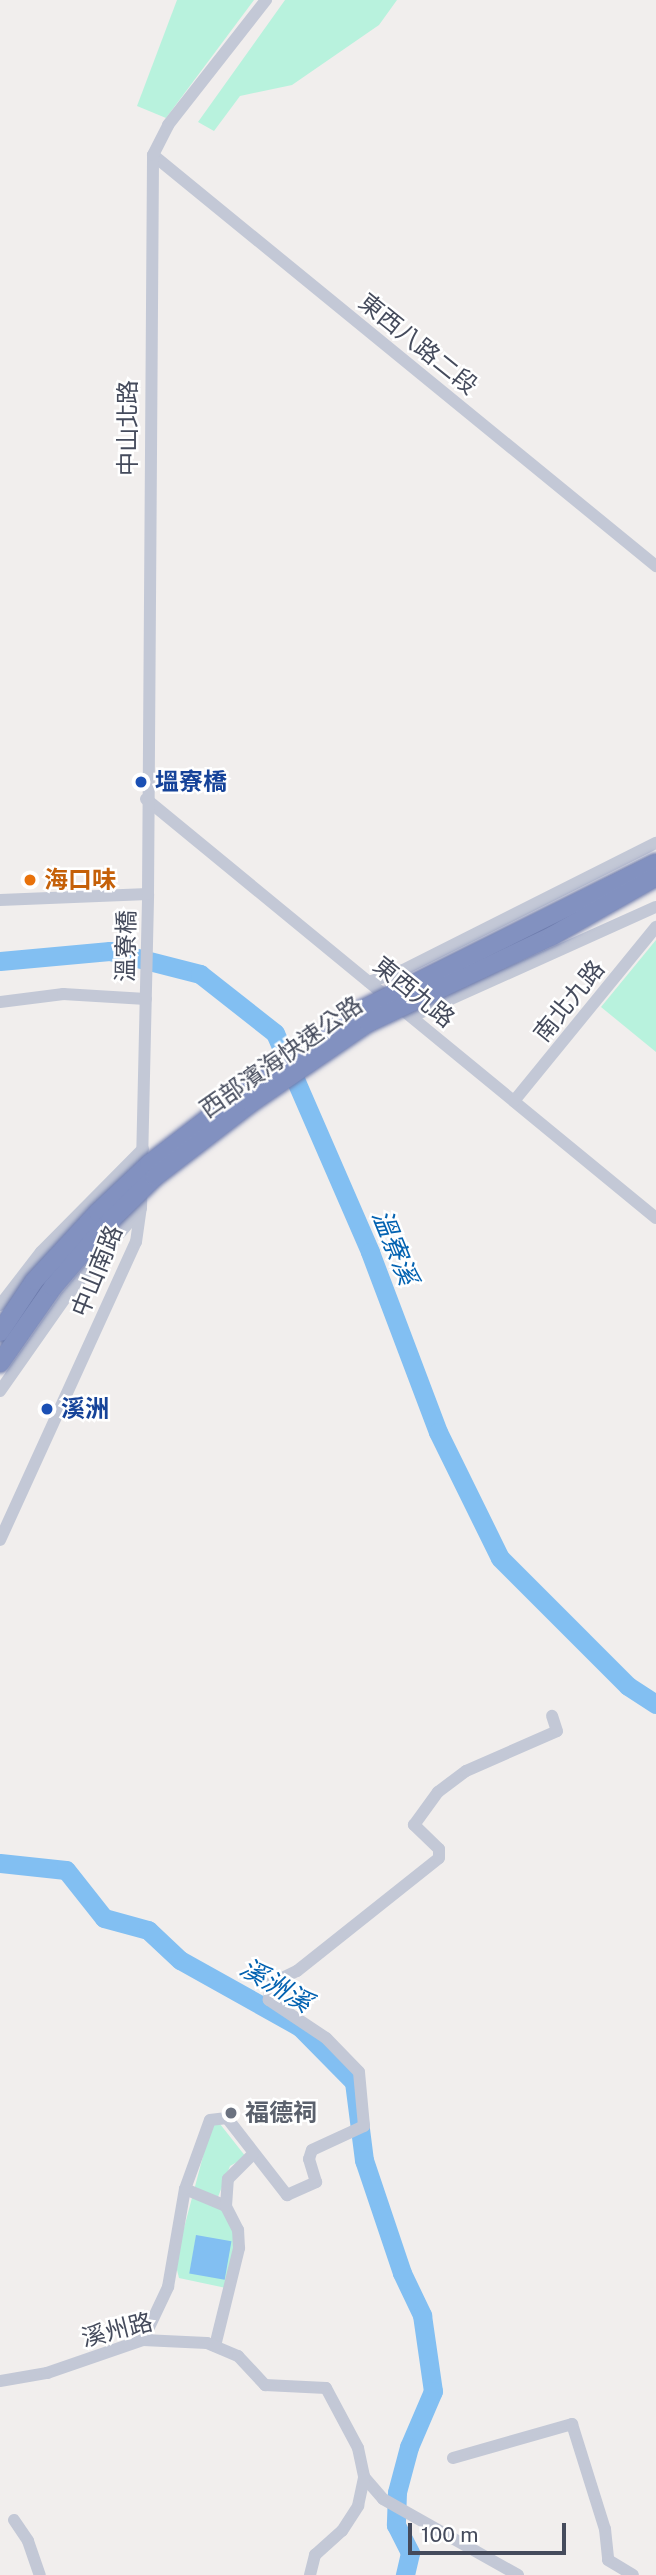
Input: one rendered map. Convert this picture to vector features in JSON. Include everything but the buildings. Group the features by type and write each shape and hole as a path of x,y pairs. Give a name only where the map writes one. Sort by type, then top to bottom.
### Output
{"highway":[{"name":"西部濱海快速公路","path":"0,1332 34,1281 98,1212 149,1164 248,1087 355,1013 656,863"},
{"name":"西部濱海快速公路","path":"0,1363 53,1287 110,1222 155,1177 251,1103 368,1023 552,936 656,877"}],"street":[{"name":"中山北路","path":"148,894 146,799 153,155 168,125 266,0"},
{"name":"東西八路二段","path":"153,155 656,566"},
{"name":"東西九路","path":"146,799 656,1218"},
{"path":"369,982 403,970 656,843"},
{"path":"0,900 148,894"},
{"name":"溫寮橋","path":"146,999 148,894"},
{"path":"413,1016 656,907"},
{"name":"南北九路","path":"514,1101 656,927"},
{"path":"0,1002 63,994 146,999"},
{"name":"中山南路","path":"0,1539 136,1242 141,1208 146,999"},
{"path":"0,1305 60,1232 143,1149"},
{"path":"0,1391 66,1297 141,1208"},
{"path":"143,2340 168,2287 185,2189 211,2120 227,2118 287,2195 316,2182 309,2159 312,2150 364,2126 359,2072 326,2038 269,2000 270,1984 297,1970 439,1858 439,1849 414,1825 438,1792 466,1771 557,1731 552,1716"},
{"path":"215,2346 239,2248 238,2230 226,2206 228,2179 253,2154"},
{"path":"185,2189 226,2206"},
{"name":"溪州路","path":"0,2381 47,2373 143,2340 169,2339 215,2346 238,2356 265,2385 326,2388 358,2448 364,2477 383,2499 518,2575"},
{"path":"453,2458 572,2424 605,2529 608,2560 633,2575"},
{"path":"310,2575 315,2554 342,2531 358,2505 364,2477"},
{"path":"14,2520 28,2541 40,2575"}],"green space":[{"path":"177,0 254,0 166,118 137,106"},
{"path":"285,0 397,0 379,25 292,85 240,96 214,131 198,122"},
{"path":"656,940 656,1052 601,1007"},
{"path":"220,2124 246,2157 230,2166 218,2197 236,2233 226,2288 179,2278 175,2262 211,2126"}],"water":[{"path":"196,2235 231,2241 225,2280 189,2273"}],"waterway":[{"name":"溫寮溪","path":"0,961 110,951 200,974 275,1033 370,1252 438,1432 500,1558 628,1686 656,1704"},
{"name":"溪洲溪","path":"0,1863 66,1870 104,1918 148,1930 180,1960 300,2027 354,2082 364,2160 402,2273 422,2315 433,2391 409,2447 397,2492 396,2525 410,2553 405,2575"}],"place":[{"name":"塭寮橋","path":"141,782"},
{"name":"海口味","path":"30,880"},
{"name":"溪洲","path":"47,1409"},
{"name":"福德祠","path":"231,2113"}]}
